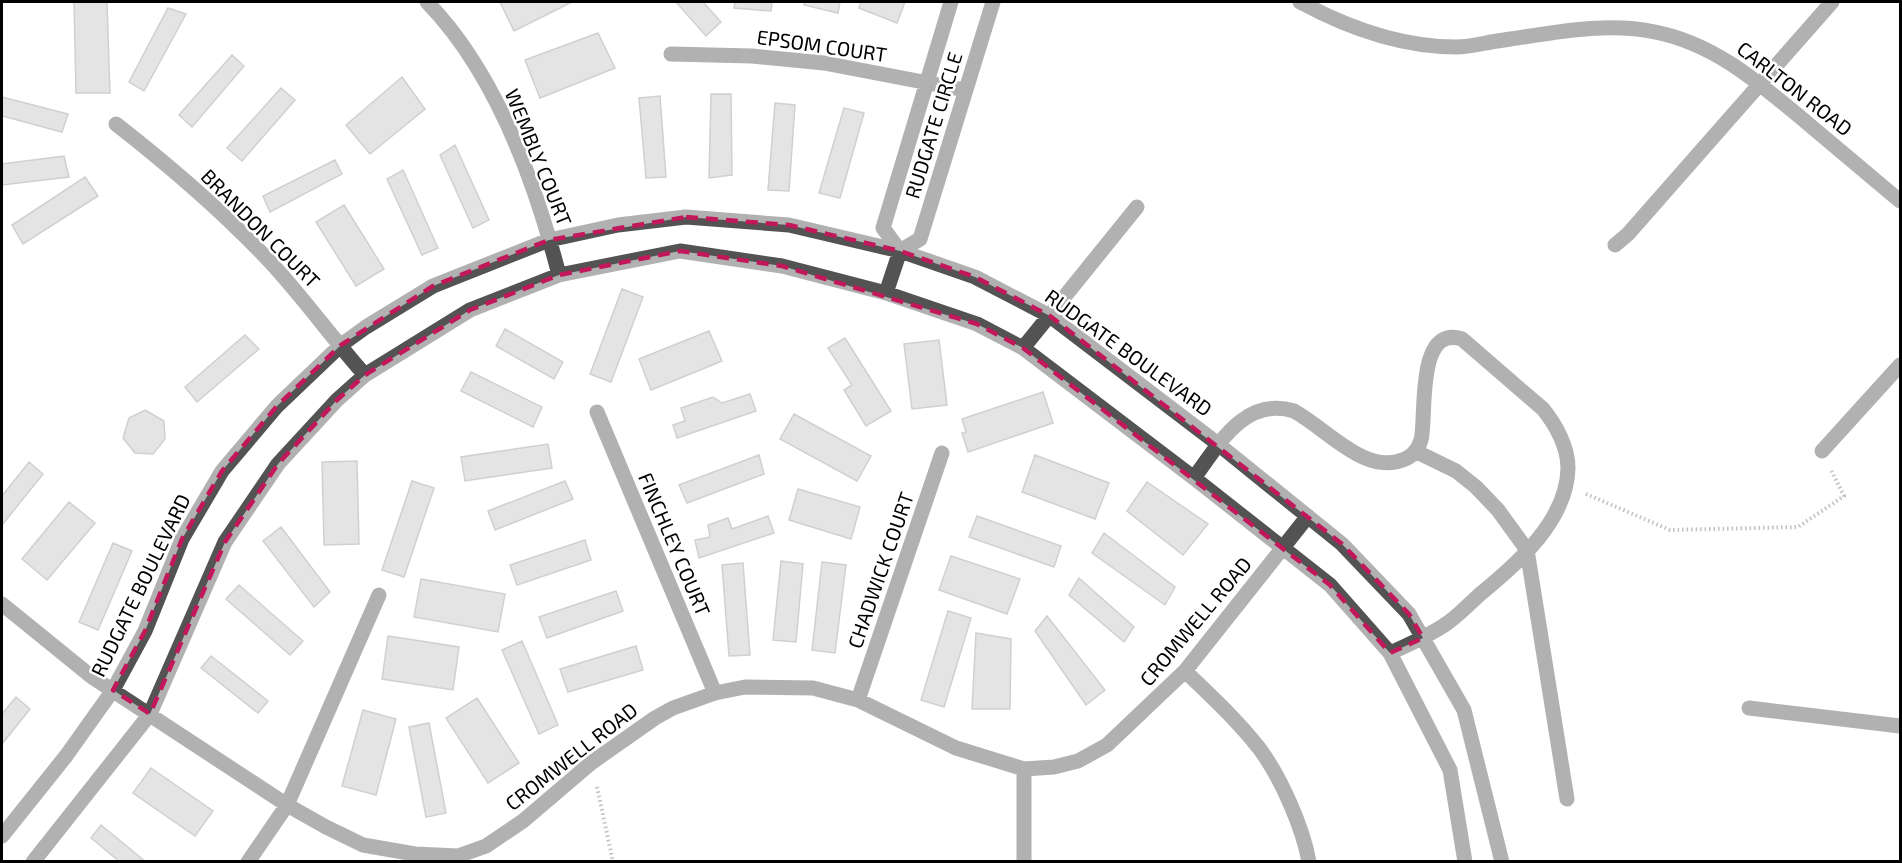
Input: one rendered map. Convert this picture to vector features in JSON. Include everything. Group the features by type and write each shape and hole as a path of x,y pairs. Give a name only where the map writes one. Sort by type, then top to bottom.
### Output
{"street":[{"name":"WEMBLY COURT","path":"427,2 464,46 489,88 508,127 528,176 559,275"},
{"name":"RUDGATE CIRCLE","path":"951,2 884,228 900,251 920,239 993,2"},
{"name":"CARLTON ROAD","path":"1300,2 1324,14 1390,39 1427,45 1458,47 1574,31 1615,28 1655,32 1696,44 1726,60 1760,84 1900,201"},
{"path":"1615,245 1628,234 1832,2"},
{"name":"EPSOM COURT","path":"671,54 752,56 824,63 965,90"},
{"name":"BRANDON COURT","path":"116,124 165,162 272,264 364,375"},
{"path":"1023,348 1137,207"},
{"name":"RUDGATE BOULEVARD","path":"2,836 66,756 113,690 145,632 182,539 222,471 277,406 340,345 433,286 549,240 618,225 686,217 789,225 900,251 975,277 1050,316 1218,444 1342,544 1409,614 1464,710 1502,861"},
{"path":"33,861 144,710 225,542 278,464 337,400 364,375 470,310 559,275 680,251 782,266 886,293 977,324 1023,348 1194,478 1330,585 1390,653 1450,770 1465,861"},
{"path":"886,293 900,251"},
{"path":"1194,478 1218,444 1250,414 1270,407 1282,408 1304,417 1363,458 1396,463 1406,459 1415,451 1423,430 1424,384 1430,359 1441,342 1455,337 1461,339 1543,409 1552,420 1566,451 1568,467 1561,502 1551,521 1501,576 1445,625 1390,653"},
{"path":"1822,452 1900,365"},
{"name":"FINCHLEY COURT","path":"597,412 715,693"},
{"path":"1415,451 1456,471 1476,487 1498,510 1527,550 1567,799"},
{"name":"CHADWICK COURT","path":"858,700 942,453"},
{"name":"CROMWELL ROAD","path":"2,604 92,677 287,805 326,827 363,845 459,859 486,846 523,821 591,763 655,718 674,708 715,693 745,687 813,688 858,700 956,748 1024,769 1054,767 1078,761 1107,745 1185,671 1308,516"},
{"path":"248,861 287,805 379,595"},
{"path":"1185,671 1230,714 1260,750 1286,794 1309,861"},
{"path":"1749,708 1900,726"},
{"path":"1024,769 1024,861"}],"path":[{"path":"1566,486 1670,530 1798,527 1844,496 1822,452"},
{"path":"591,763 613,861"}],"highlighted area":[{"path":"686,217 789,225 900,251 975,277 1050,316 1342,544 1409,614 1423,638 1390,653 1330,585 1023,348 977,324 782,266 680,251 559,275 470,310 365,375 337,400 278,464 225,542 150,714 113,690 145,631 182,539 222,471 277,406 341,345 433,286 549,240"}],"building":[{"path":"74,2 107,2 110,93 76,93"},
{"path":"500,2 572,2 514,31"},
{"path":"676,2 703,2 721,22 706,36"},
{"path":"735,2 772,2 771,11 734,8"},
{"path":"805,2 840,2 838,13 804,5"},
{"path":"861,2 905,2 897,23 859,8"},
{"path":"168,8 186,14 144,91 129,82"},
{"path":"598,33 615,68 540,98 525,60"},
{"path":"232,55 244,66 192,127 179,115"},
{"path":"402,77 425,109 370,154 346,125"},
{"path":"281,88 295,100 242,161 227,148"},
{"path":"711,94 731,94 732,175 709,178"},
{"path":"660,96 666,177 646,178 639,98"},
{"path":"2,97 68,114 62,132 2,116"},
{"path":"775,103 795,105 789,191 768,190"},
{"path":"844,108 864,113 840,198 819,193"},
{"path":"455,145 489,220 473,228 440,155"},
{"path":"64,156 69,177 2,185 2,164"},
{"path":"335,160 342,174 270,212 263,196"},
{"path":"403,170 438,248 422,255 387,179"},
{"path":"85,177 98,196 23,244 12,225"},
{"path":"344,205 384,269 356,286 316,222"},
{"path":"622,289 643,297 611,382 590,374"},
{"path":"505,329 563,362 554,379 496,346"},
{"path":"709,331 722,361 651,390 639,359"},
{"path":"245,335 259,349 197,402 185,387"},
{"path":"845,338 891,411 866,426 844,390 852,385 828,348"},
{"path":"939,340 947,405 912,409 904,344"},
{"path":"471,372 542,407 533,427 461,391"},
{"path":"1043,392 1053,423 968,452 962,433 966,432 962,419"},
{"path":"750,394 756,411 677,438 673,425 685,421 681,408 713,397 722,403"},
{"path":"145,410 164,421 165,439 153,454 135,453 123,438 129,418"},
{"path":"794,414 871,456 857,481 780,439"},
{"path":"548,444 552,468 465,481 461,457"},
{"path":"759,455 764,474 687,503 679,485"},
{"path":"1035,455 1109,483 1095,519 1022,492"},
{"path":"357,461 359,544 324,545 322,462"},
{"path":"29,462 43,474 2,525 2,496"},
{"path":"412,481 434,488 404,577 382,570"},
{"path":"565,481 573,499 495,530 488,511"},
{"path":"1147,482 1208,524 1183,555 1127,511"},
{"path":"798,489 860,507 851,539 789,520"},
{"path":"69,502 95,523 47,580 22,559"},
{"path":"768,516 774,533 699,558 695,540 710,537 708,525 728,518 732,529"},
{"path":"977,516 1061,546 1054,567 969,537"},
{"path":"281,527 330,592 314,607 263,541"},
{"path":"1104,533 1175,587 1165,605 1092,553"},
{"path":"585,540 591,560 517,585 510,565"},
{"path":"113,543 132,551 98,630 79,622"},
{"path":"951,556 1020,579 1007,614 939,590"},
{"path":"781,561 803,564 796,642 773,640"},
{"path":"822,562 846,565 835,653 812,650"},
{"path":"743,563 750,655 729,656 722,565"},
{"path":"1079,578 1134,627 1124,642 1069,595"},
{"path":"421,579 505,594 498,632 414,617"},
{"path":"239,585 303,641 290,655 226,599"},
{"path":"616,591 623,611 547,638 539,617"},
{"path":"948,611 971,618 944,707 921,700"},
{"path":"1047,616 1105,690 1086,705 1035,631"},
{"path":"976,633 1011,639 1010,709 972,709"},
{"path":"388,636 459,647 453,690 382,679"},
{"path":"522,641 558,725 539,734 502,650"},
{"path":"636,646 643,670 568,692 560,669"},
{"path":"211,656 268,701 258,713 201,668"},
{"path":"16,697 30,709 2,744 2,714"},
{"path":"477,698 519,763 488,783 446,718"},
{"path":"363,710 396,719 376,795 342,786"},
{"path":"429,723 446,813 426,817 409,727"},
{"path":"151,768 213,811 195,836 133,793"},
{"path":"101,825 146,862 120,862 91,838"}]}
